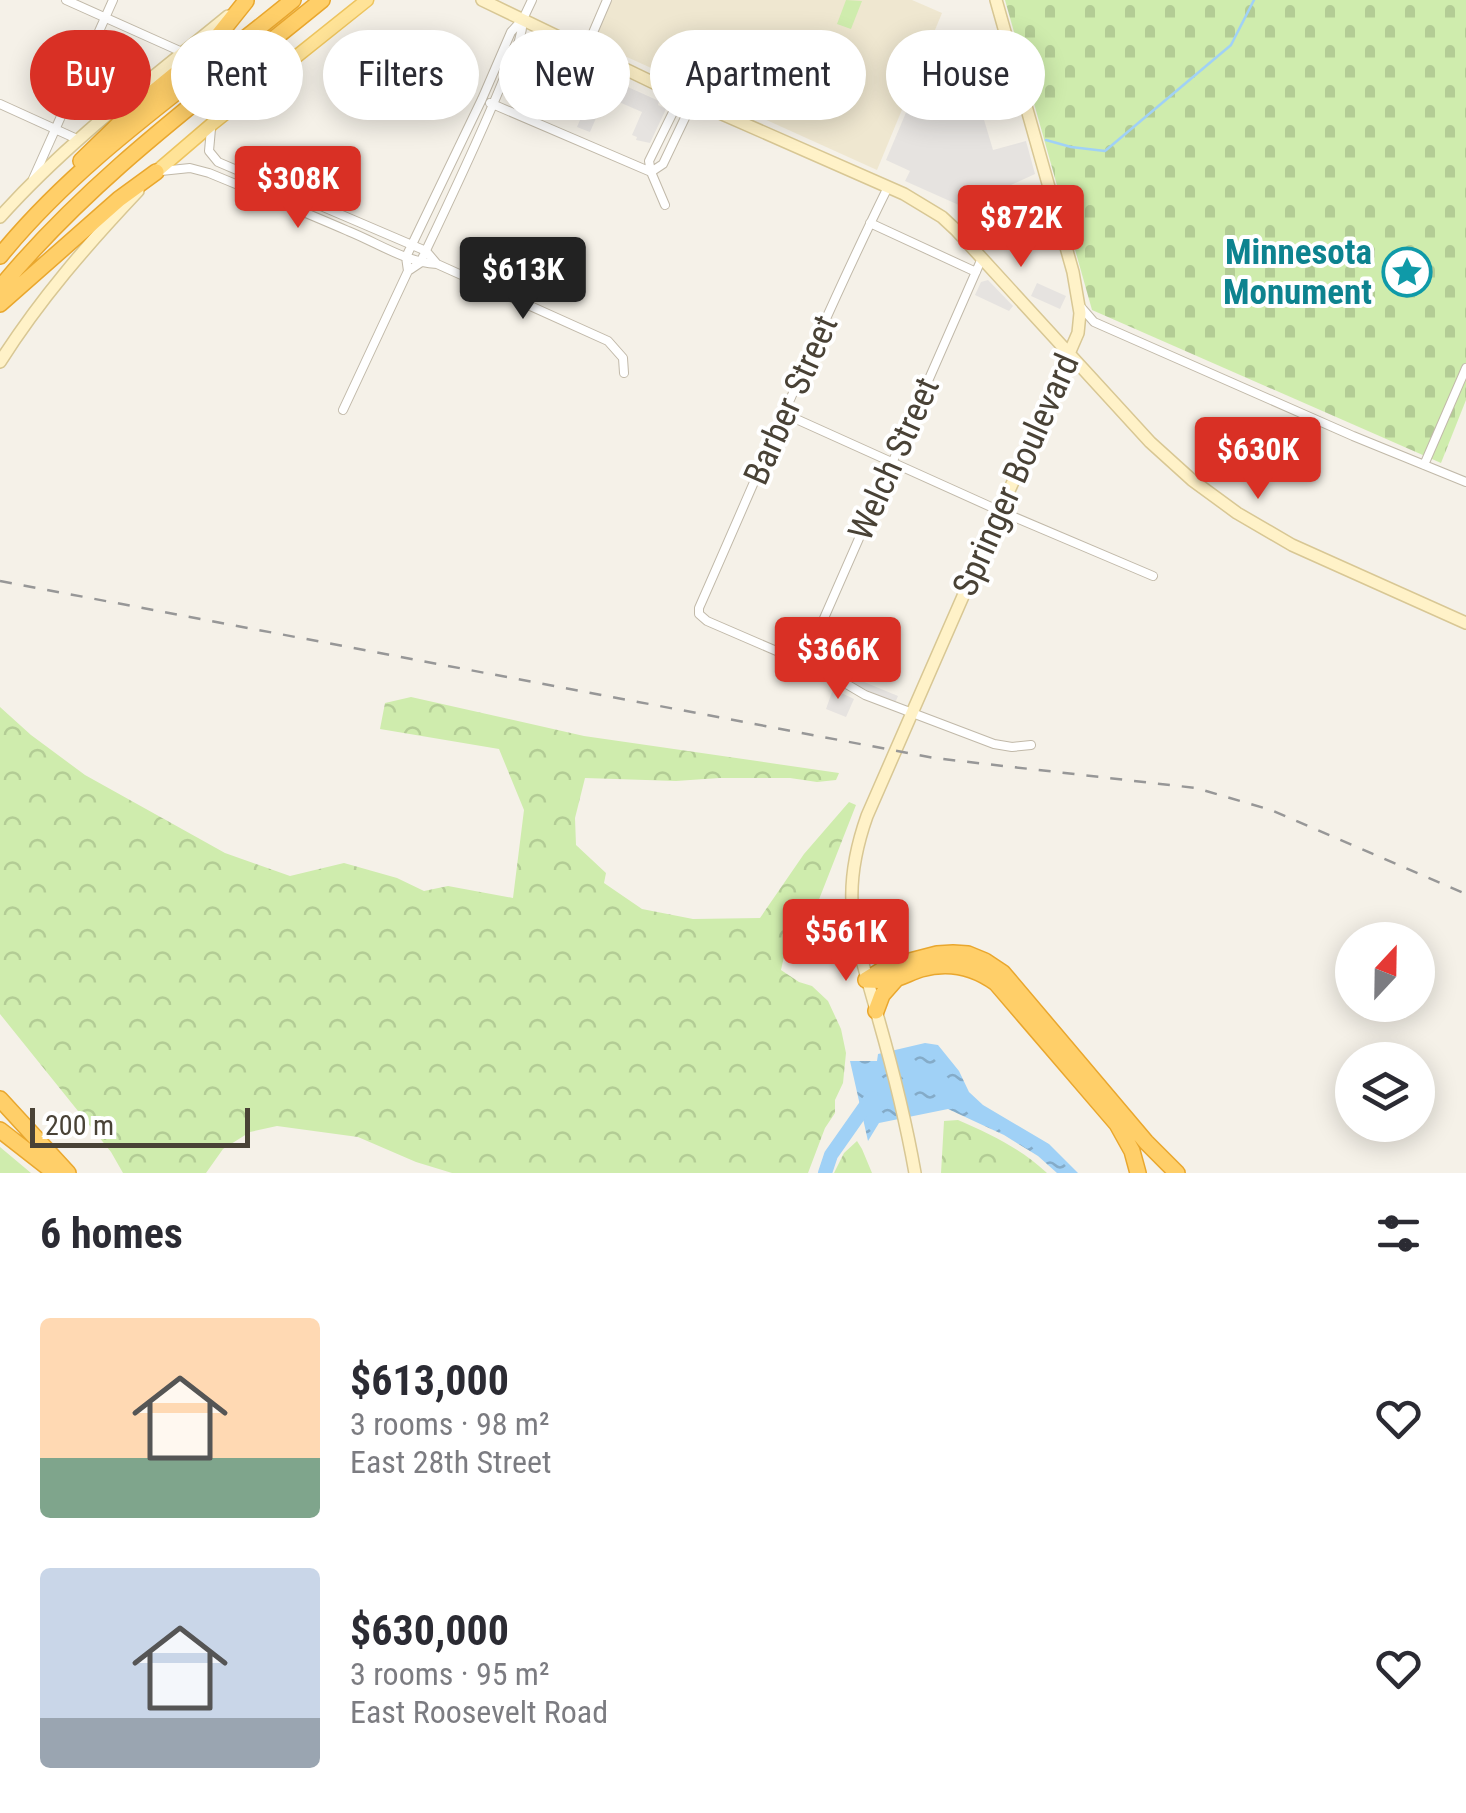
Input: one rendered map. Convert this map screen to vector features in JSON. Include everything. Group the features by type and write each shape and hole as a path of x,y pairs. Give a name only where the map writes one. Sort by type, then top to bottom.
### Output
{"highway":[{"path":"0,256 110,132 210,46 247,0"},
{"path":"34,217 80,173 293,0"},
{"path":"0,288 55,226 115,169 322,0"},
{"path":"0,304 156,172"},
{"path":"854,934 866,948 900,971"},
{"path":"878,1017 882,995 900,971 937,954 985,961 1004,973 1176,1173"},
{"path":"965,960 996,984 1117,1124 1132,1151 1138,1173"},
{"path":"866,980 887,967 900,971"},
{"path":"0,1099 68,1173"},
{"path":"0,1130 55,1173"}],"main road":[{"path":"210,30 247,0"},
{"path":"0,362 60,277 156,172 366,0"},
{"path":"482,0 546,30"},
{"name":"Springer Boulevard","path":"915,1173 854,934 855,856 868,816 1070,353 1080,313 1064,238 996,0"},
{"path":"0,217 77,139 171,61"},
{"path":"737,120 912,198 942,217 1159,452 1237,513 1292,545 1466,623"}],"street":[{"path":"66,0 171,47"},
{"path":"30,185 112,0"},
{"path":"408,271 406,257 511,32 532,0"},
{"path":"594,30 607,0"},
{"path":"343,410 408,271 420,263 426,251 494,104 522,38 523,19"},
{"path":"482,99 650,172"},
{"path":"0,104 77,139"},
{"path":"665,205 649,161 674,120"},
{"path":"212,124 209,151 218,162 426,251 437,264"},
{"path":"156,172 200,169 420,263 437,264 608,341 623,358 624,373"},
{"name":"Barber Street","path":"804,659 795,659 707,622 698,608 888,187"},
{"path":"870,223 976,272"},
{"name":"Welch Street","path":"804,659 982,258"},
{"path":"1079,303 1094,322 1466,482"},
{"path":"1424,465 1466,368"},
{"path":"785,414 1154,576"},
{"path":"804,659 866,695 974,738 1006,746 1031,745"}],"shaded area":[{"path":"612,0 912,0 942,13 935,30 886,30 886,120 898,120 877,170 766,120 866,120 866,30 650,30 650,67 630,58 630,30 599,30"},
{"path":"630,88 650,97 650,120 661,120 650,143 632,135 642,112 630,107"},
{"path":"580,120 595,120 590,132 577,127"},
{"path":"903,120 984,120 993,150 1026,141 1035,174 976,201 970,210 905,181 910,171 886,160"},
{"path":"988,280 1013,306 1009,311 975,295 981,282"},
{"path":"1037,283 1066,296 1060,309 1031,296"},
{"path":"840,672 898,696 895,703 838,677"},
{"path":"833,689 854,699 846,717 826,709"}],"green space":[{"path":"846,0 862,1 851,29 837,24"},
{"path":"1005,0 1466,0 1466,400 1441,463 1092,310 1039,120 1045,120 1045,30 1013,30"},
{"path":"411,697 584,736 839,773 836,780 817,782 790,778 585,778 575,818 576,845 606,873 604,883 642,909 693,919 760,918 804,854 849,802 856,805 809,925 785,952 781,970 812,986 828,1001 841,1029 846,1053 835,1113 808,1173 452,1173 358,1137 277,1126 250,1132 223,1149 206,1173 123,1173 111,1152 0,1014 0,707 85,775 225,853 290,876 344,863 397,878 424,891 448,886 513,898 524,810 499,749 380,729 385,703"},
{"path":"958,1120 1005,1143 1047,1173 941,1173 944,1121"},
{"path":"857,1141 872,1173 834,1173 844,1153"},
{"path":"0,1147 31,1173 0,1173"}],"water":[{"path":"925,1043 938,1045 959,1071 969,1092 983,1105 1049,1144 1078,1173 1057,1173 1004,1135 948,1109 879,1123 868,1141 850,1061 877,1061 878,1054"}],"waterway":[{"path":"1046,140 1105,151 1231,45 1254,0"},
{"path":"825,1173 831,1155 871,1098"}],"railway":[{"path":"0,581 934,758 1196,788 1271,810 1466,894"}],"place":[{"name":"Minnesota Monument","path":"1407,272"}]}
